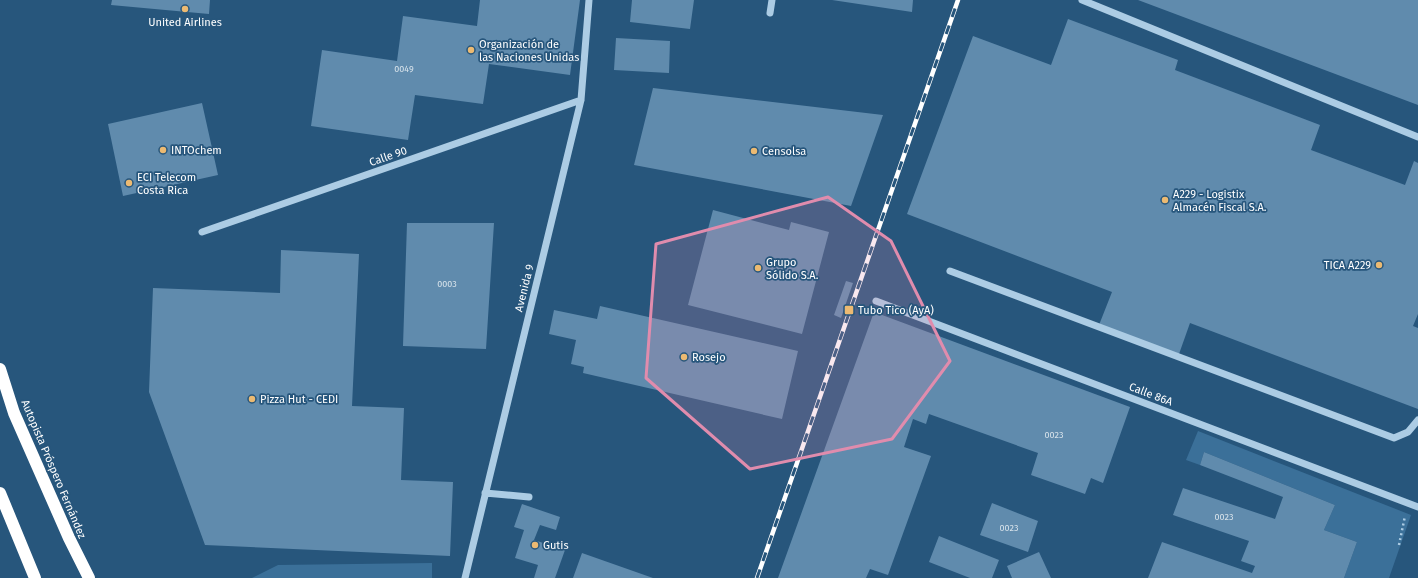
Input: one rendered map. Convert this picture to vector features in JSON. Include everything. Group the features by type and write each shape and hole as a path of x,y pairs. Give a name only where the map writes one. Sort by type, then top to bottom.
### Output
{"highway":[{"name":"Autopista Próspero Fernández","path":"0,369 14,413 69,538 89,578"},
{"path":"0,493 35,578"}],"street":[{"name":"Avenida 9","path":"465,578 581,100 589,0"},
{"path":"770,13 772,0"},
{"path":"1082,0 1418,137"},
{"name":"Calle 90","path":"202,232 581,100"},
{"path":"950,271 1394,438 1408,432 1418,420"},
{"name":"Calle 86A","path":"876,301 1418,508"},
{"path":"485,493 529,498"}],"path":[{"path":"1399,545 1408,504"}],"highlighted area":[{"path":"828,197 891,241 950,361 892,439 750,469 646,378 656,244"}],"shaded area":[{"path":"1198,431 1411,515 1389,578 1344,578 1357,542 1324,530 1335,505 1204,452 1200,465 1186,460"},
{"path":"432,563 432,578 252,578 278,565"}],"building":[{"name":"United Airlines","path":"112,0 210,0 209,14 111,5"},
{"path":"480,0 580,0 570,75 489,64 483,104 415,95 408,140 311,126 322,50 397,61 403,16 477,26"},
{"path":"632,0 694,0 690,29 630,22"},
{"path":"832,0 913,0 912,12"},
{"path":"1138,0 1418,0 1418,105"},
{"name":"A229 - Logistix Almacén Fiscal S.A.","path":"1068,19 1178,60 1175,70 1320,125 1311,150 1405,185 1414,161 1418,163 1418,314 1413,326 1418,328 1418,409 1190,323 1179,354 1099,325 1112,292 907,214 973,36 1051,65"},
{"path":"616,38 670,41 669,73 614,70"},
{"name":"Censolsa","path":"653,88 883,115 851,206 634,165"},
{"name":"INTOchem","path":"202,103 218,175 123,196 108,124"},
{"name":"Grupo Sólido S.A.","path":"713,210 789,230 791,222 829,232 802,334 688,305"},
{"path":"407,223 494,223 486,349 403,346"},
{"name":"Pizza Hut - CEDI","path":"281,250 359,254 352,406 404,408 401,480 453,482 450,556 205,545 149,392 153,288 280,293"},
{"path":"846,281 853,283 841,318 834,315"},
{"name":"Rosejo","path":"600,306 798,351 782,419 583,373 584,367 571,364 576,340 549,334 554,310 597,319"},
{"path":"874,312 1130,407 1103,483 1091,478 1085,494 1031,475 1038,453 929,414 926,424 913,419 904,447 931,456 888,575 870,569 866,578 778,578"},
{"path":"1204,452 1335,505 1324,530 1357,542 1344,578 1148,578 1162,542 1252,573 1255,566 1241,561 1249,541 1173,515 1183,488 1275,519 1283,497 1200,465"},
{"path":"992,503 1038,521 1028,552 980,535"},
{"name":"Gutis","path":"522,504 560,517 556,530 540,525 534,540 565,550 555,578 534,578 538,565 515,558 524,530 514,527"},
{"path":"939,536 999,560 992,578 970,578 929,562"},
{"path":"1039,552 1051,578 1012,578 1007,566"},
{"name":"Gutis","path":"582,553 653,578 573,578"}],"railway":[{"path":"757,578 958,0"}],"place":[{"name":"United Airlines","path":"185,9"},
{"name":"Organización de las Naciones Unidas","path":"471,50"},
{"name":"INTOchem","path":"163,150"},
{"name":"Censolsa","path":"754,151"},
{"name":"ECI Telecom Costa Rica","path":"129,183"},
{"name":"A229 - Logistix Almacén Fiscal S.A.","path":"1165,200"},
{"name":"TICA A229","path":"1379,265"},
{"name":"Grupo Sólido S.A.","path":"758,268"},
{"name":"Tubo Tico (AyA)","path":"849,310"},
{"name":"Rosejo","path":"684,357"},
{"name":"Pizza Hut - CEDI","path":"252,399"},
{"name":"Gutis","path":"535,545"}]}
